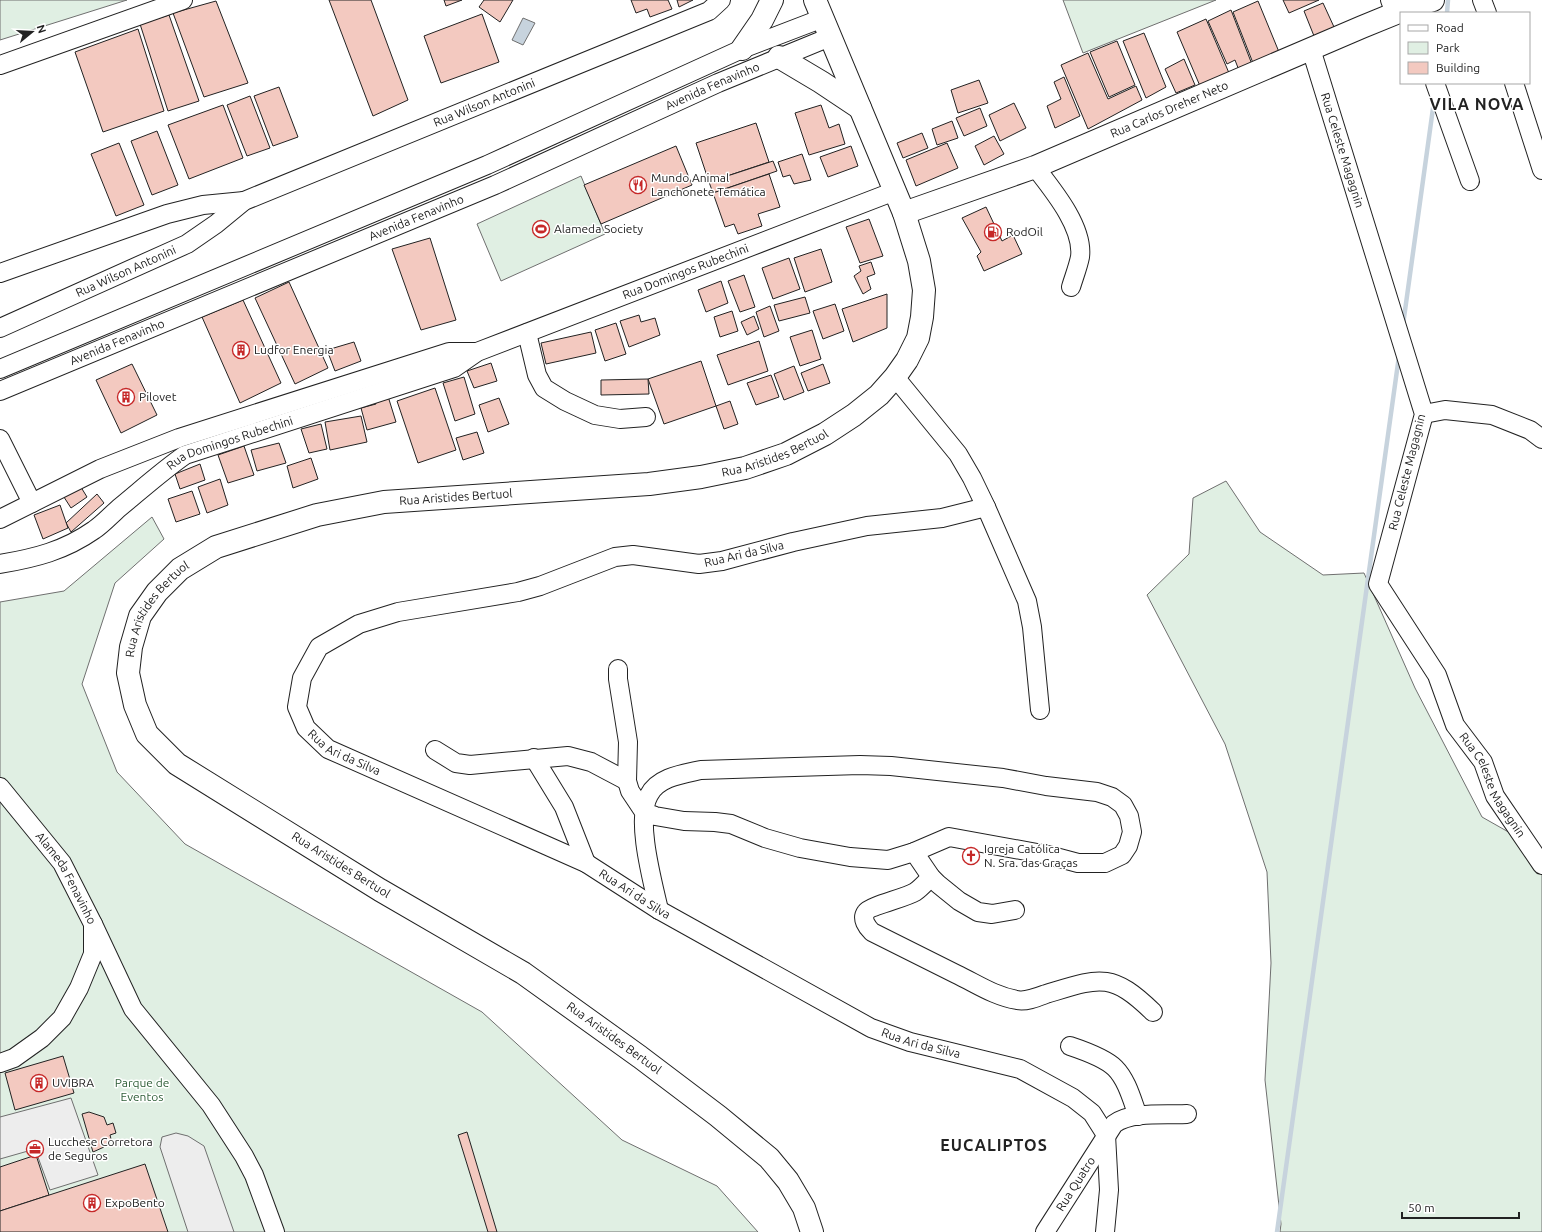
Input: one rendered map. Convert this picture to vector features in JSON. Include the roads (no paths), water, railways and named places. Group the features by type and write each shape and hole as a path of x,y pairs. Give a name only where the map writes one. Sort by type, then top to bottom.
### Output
{"main road":[{"path":"742,48 762,20 772,0"},
{"name":"Rua Carlos Dreher Neto","path":"904,213 1035,167 1311,49 1402,8 1433,0"},
{"name":"Rua Aristides Bertuol","path":"812,1232 804,1208 788,1181 769,1158 718,1116 640,1057 523,973 380,890 178,764 147,734 134,705 128,673 131,647 140,616 157,592 180,568 216,547 317,515 384,502 649,484 701,477 745,468 786,454 825,434 854,415 879,395 895,377 907,360 918,338 923,311 924,290 919,261 904,213 823,18"},
{"path":"779,57 821,82 860,108"}],"street":[{"path":"0,65 183,0"},
{"name":"Rua Wilson Antonini","path":"0,328 187,244 216,224 244,201 709,11 720,0"},
{"path":"1482,0 1487,12"},
{"name":"Avenida Fenavinho","path":"0,369 487,165 742,48 823,18"},
{"name":"Avenida Fenavinho","path":"0,391 495,185 718,83 779,57 823,18"},
{"name":"Rua Celeste Magagnin","path":"1311,49 1424,414 1378,584 1437,675 1455,724 1483,762 1495,796 1542,865"},
{"path":"709,64 718,83"},
{"path":"1435,84 1470,181"},
{"path":"1514,84 1542,170"},
{"path":"596,116 605,135"},
{"path":"487,165 495,185"},
{"path":"1035,167 1070,217 1077,234 1080,256 1071,287"},
{"name":"Rua Domingos Rubechini","path":"0,564 34,558 62,548 94,530 168,466 185,455 454,368 477,352 895,191"},
{"name":"Rua Wilson Antonini","path":"0,273 167,214 203,204 244,201"},
{"path":"377,212 384,232"},
{"path":"266,257 275,277"},
{"path":"152,305 161,325"},
{"path":"527,333 537,375 544,388 565,401 596,415 620,419 646,417"},
{"name":"Rua Domingos Rubechini","path":"0,519 100,469 180,438 449,352 477,352"},
{"path":"895,377 958,454 986,507 1027,601 1032,627 1040,710"},
{"path":"1424,414 1445,410 1492,415 1530,430 1542,439"},
{"path":"0,439 32,503"},
{"name":"Rua Ari da Silva","path":"986,507 942,518 867,526 793,542 722,561 699,564 633,555 615,557 540,586 518,592 398,612 359,624 319,647 302,678 297,707 306,728 328,749 586,863 659,910 871,1028 910,1042 1020,1069 1073,1098 1092,1113 1106,1135 1109,1190 1105,1232"},
{"path":"618,669 618,679 628,742 627,781 630,791 644,812 655,816 684,821 731,824 765,838 793,846 850,857 888,860 914,852 949,837 1048,855 1078,863 1105,863 1122,855 1128,846 1132,832 1129,816 1123,805 1112,797 1097,792 1046,786 1003,778 860,764 701,770 677,775 661,782 649,794 644,812 646,848 659,910"},
{"path":"435,750 456,763 470,765 568,756 591,762 627,781"},
{"path":"534,758 564,807 586,863"},
{"name":"Alameda Fenavinho","path":"0,787 62,863 93,924 93,954 79,988 62,1018 42,1038 14,1058 0,1063"},
{"path":"914,852 931,877 959,901 978,912 992,914 1015,910"},
{"path":"931,877 915,892 901,899 871,908 866,912 864,920 872,932 992,993 1019,1001 1091,982 1108,982 1121,986 1136,995 1153,1012"},
{"path":"93,924 133,1009 211,1105 244,1156 254,1175 275,1232"},
{"path":"1070,1046 1095,1056 1115,1067 1127,1086 1138,1116"},
{"name":"Rua Quatro","path":"1045,1232 1114,1124 1119,1120 1138,1116 1187,1114"}],"waterway":[{"path":"1447,12 1448,0"},
{"path":"1403,325 1434,101"},
{"path":"1277,1232 1399,356"}],"place":[{"name":"Mundo Animal Lanchonete Temática","path":"638,185"},
{"name":"Alameda Society","path":"541,229"},
{"name":"RodOil","path":"993,232"},
{"name":"Ludfor Energia","path":"241,350"},
{"name":"Pilovet","path":"126,397"},
{"name":"Igreja Católica N. Sra. das Graças","path":"971,856"},
{"name":"UVIBRA","path":"39,1083"},
{"name":"Lucchese Corretora de Seguros","path":"35,1149"},
{"name":"ExpoBento","path":"92,1203"}],"district":[{"name":"VILA NOVA","path":"1477,104"},
{"name":"EUCALIPTOS","path":"994,1145"}],"park label":[{"name":"Parque de Eventos","path":"142,1090"}]}
